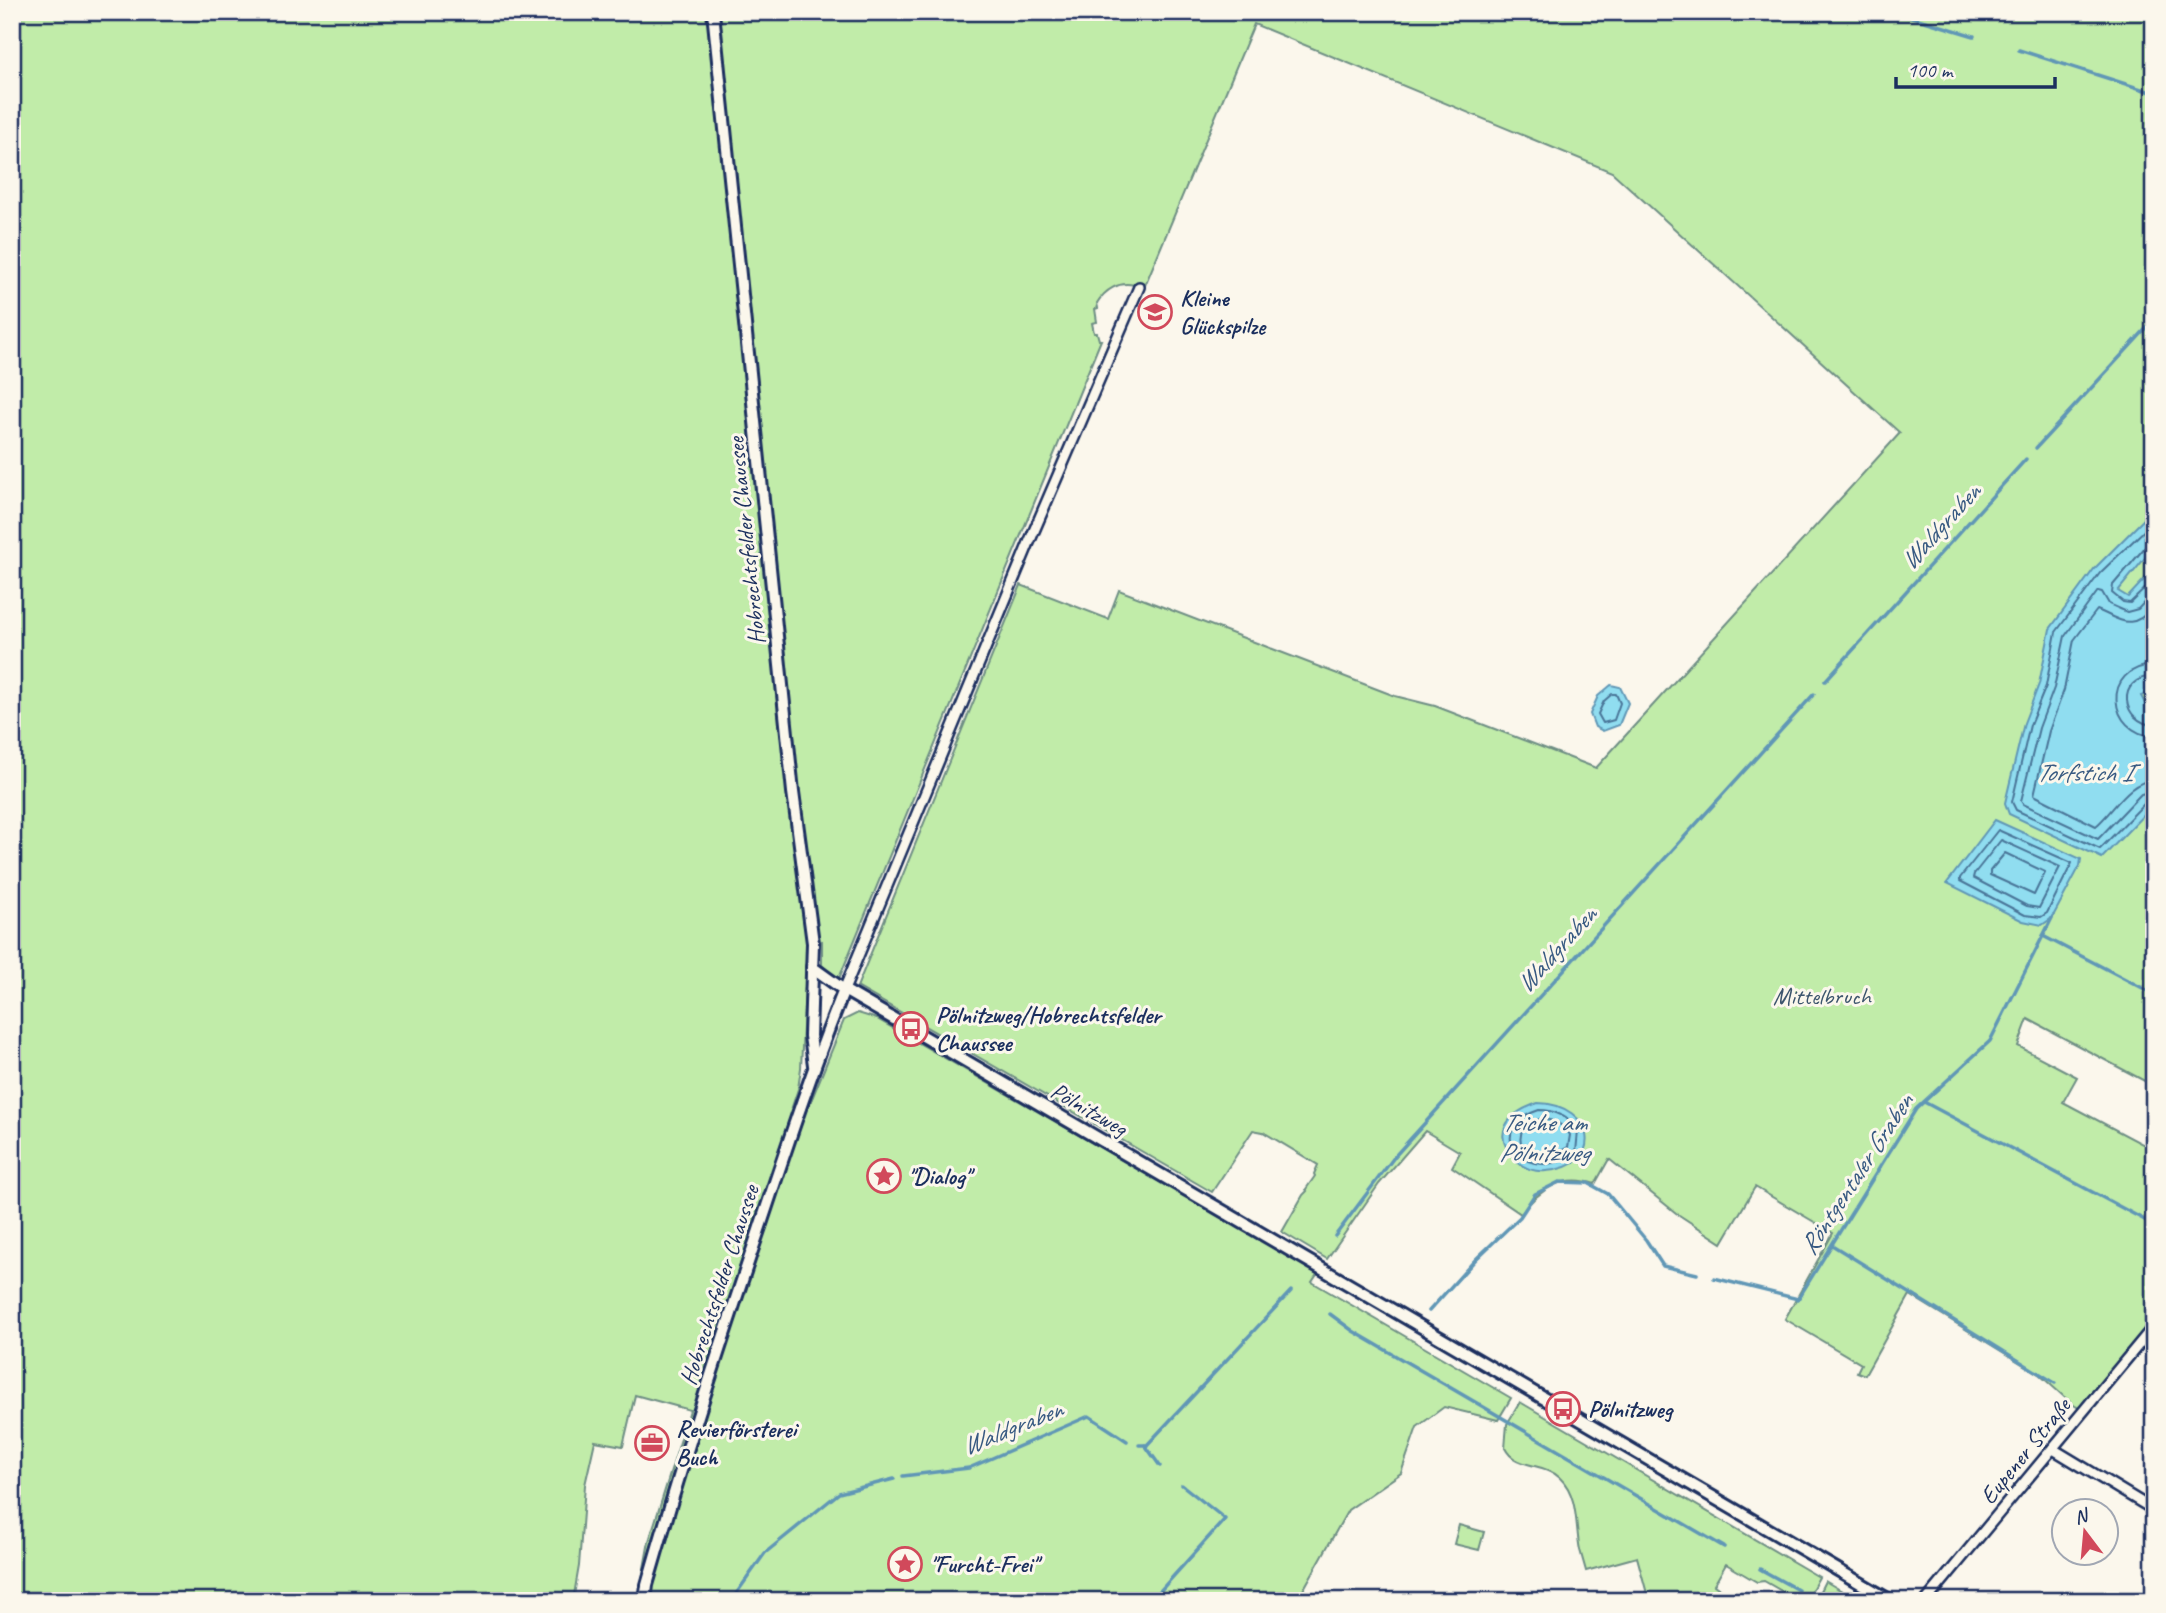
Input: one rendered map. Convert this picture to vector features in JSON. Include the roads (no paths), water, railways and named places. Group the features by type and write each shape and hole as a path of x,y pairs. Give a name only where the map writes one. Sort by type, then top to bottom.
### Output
{"street":[{"name":"Hobrechtsfelder Chaussee","path":"713,12 793,792 810,913 810,1036 814,1065"},
{"name":"Hobrechtsfelder Chaussee","path":"645,1601 684,1458 814,1065 1039,520 1139,287"},
{"name":"Pölnitzweg","path":"812,967 844,990 1891,1601"},
{"name":"Eupener Straße","path":"1926,1601 2154,1326"},
{"path":"2053,1449 2154,1510"}],"water":[{"name":"Torfstich I","path":"2154,514 2154,547 2118,591 2128,597 2154,569 2154,691 2141,696 2147,707 2154,711 2154,804 2102,858 2009,814 2005,803 2024,723 2039,684 2050,629 2094,569 2147,516"},
{"path":"1611,685 1620,687 1628,703 1619,725 1603,731 1595,727 1590,714 1598,696"},
{"path":"1995,820 2081,859 2080,866 2052,918 2042,925 2023,921 1947,883"},
{"name":"Teiche am Pölnitzweg","path":"1538,1103 1557,1106 1572,1113 1582,1124 1586,1136 1585,1148 1578,1159 1566,1167 1542,1171 1527,1168 1517,1161 1504,1142 1503,1133 1511,1119 1518,1112"}],"waterway":[{"path":"1895,12 1974,36"},
{"name":"Waldgraben","path":"2019,50 2154,93"},
{"name":"Waldgraben","path":"2036,448 2154,320"},
{"name":"Waldgraben","path":"1825,681 2026,459"},
{"name":"Waldgraben","path":"1335,1236 1395,1156 1814,694"},
{"name":"Röntgentaler Graben","path":"1714,1278 1798,1299 1916,1109 1990,1041 2053,916"},
{"path":"2043,936 2154,994"},
{"path":"1924,1102 2154,1225"},
{"name":"Röntgentaler Graben","path":"1429,1311 1476,1259 1520,1217 1535,1194 1559,1182 1588,1183 1608,1194 1646,1240 1663,1266 1697,1274"},
{"path":"1832,1245 2055,1383"},
{"name":"Waldgraben","path":"1139,1445 1147,1445 1291,1291"},
{"path":"1330,1314 1353,1331 1724,1547"},
{"name":"Waldgraben","path":"903,1476 969,1468 1089,1416 1127,1441"},
{"path":"1145,1445 1160,1466"},
{"name":"Waldgraben","path":"731,1601 765,1553 839,1493 894,1479"},
{"path":"1151,1601 1225,1519 1182,1485"},
{"path":"1760,1569 1798,1590"}],"place":[{"name":"Kleine Glückspilze","path":"1155,312"},
{"name":"Pölnitzweg/Hobrechtsfelder Chaussee","path":"911,1029"},
{"name":"\"Dialog\"","path":"884,1176"},
{"name":"Pölnitzweg","path":"1563,1409"},
{"name":"Revierförsterei Buch","path":"652,1443"},
{"name":"\"Furcht-Frei\"","path":"905,1564"}],"park label":[{"name":"Mittelbruch","path":"1822,996"}]}
